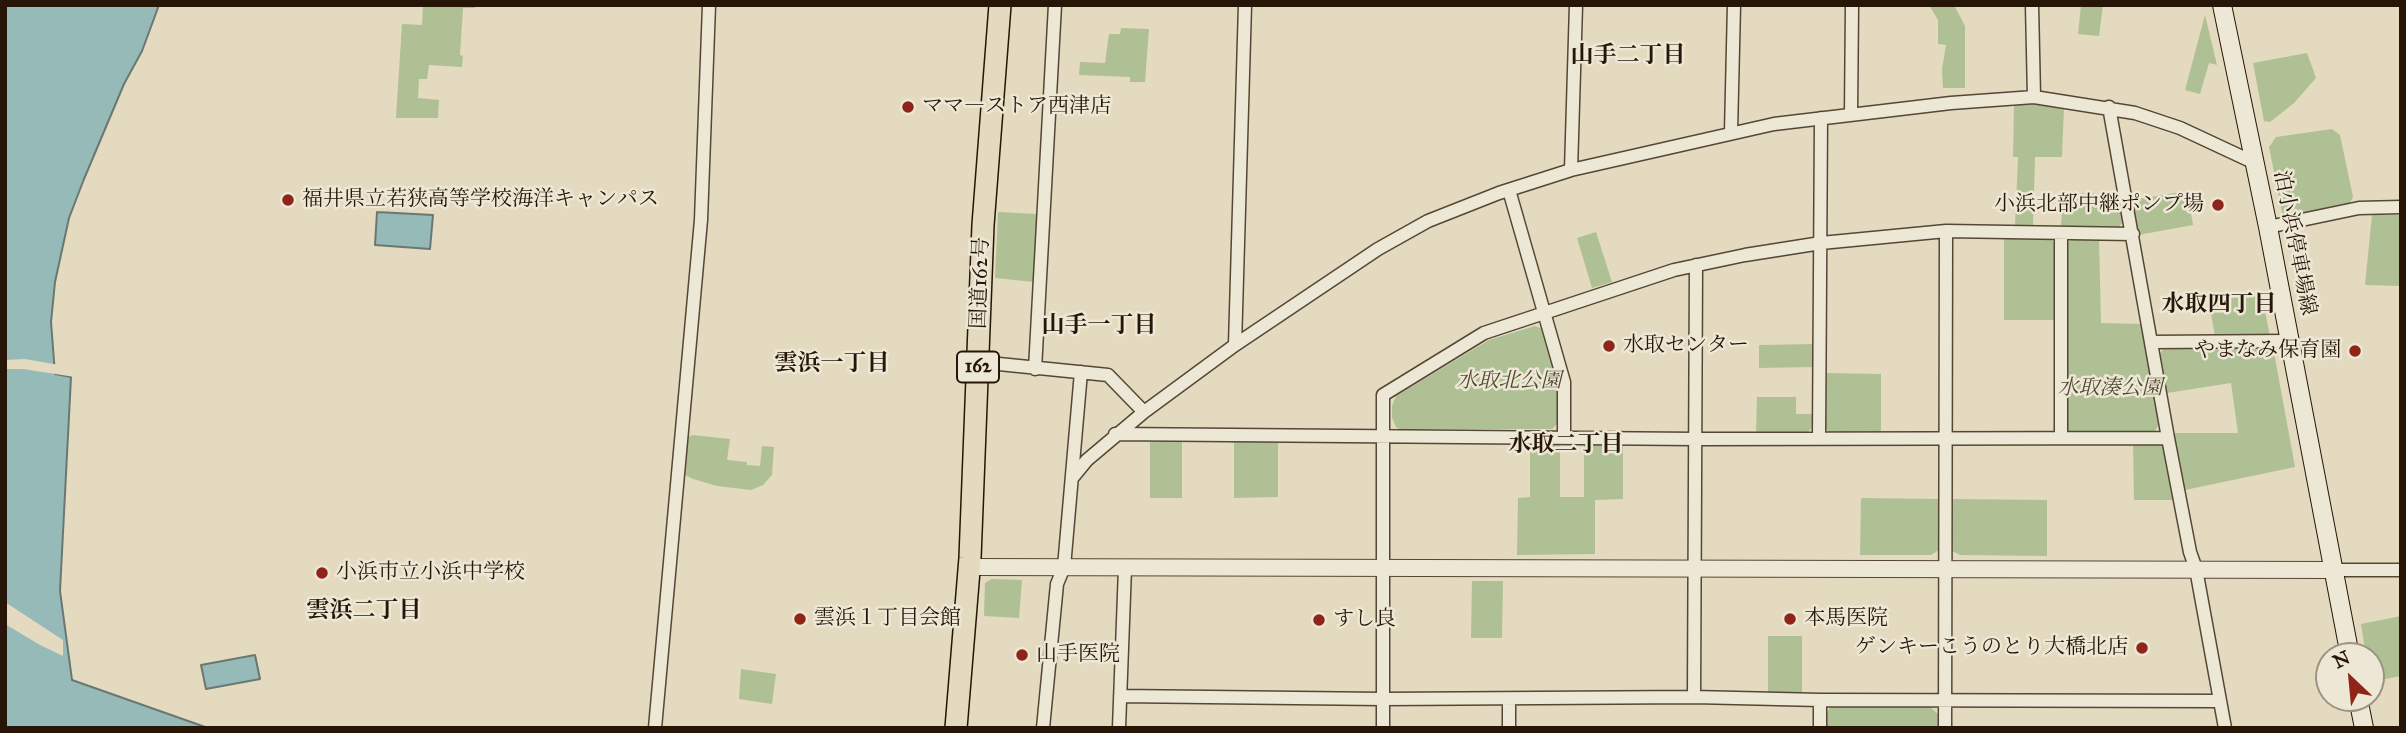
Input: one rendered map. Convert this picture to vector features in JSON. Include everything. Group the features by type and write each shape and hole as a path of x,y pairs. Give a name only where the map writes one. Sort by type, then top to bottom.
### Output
{"highway":[{"name":"国道162号","path":"956,728 970,567 983,225 1000,5"}],"main road":[{"name":"泊小浜停車場線","path":"2222,5 2268,227 2347,642"}],"street":[{"path":"655,728 701,220 709,5"},
{"path":"1035,369 1055,5"},
{"path":"1235,345 1245,5"},
{"path":"1571,170 1576,5"},
{"path":"1731,132 1734,5"},
{"path":"1851,114 1852,5"},
{"path":"2032,5 2034,97"},
{"path":"1073,477 1087,460 1144,412 1235,345 1378,248 1428,220 1571,170 1731,132 1851,114 2034,97 2135,113 2180,128 2255,163"},
{"path":"2109,107 2168,438 2190,552 2196,569 2225,728"},
{"path":"1819,438 1821,118"},
{"path":"1509,190 1564,382 1564,438"},
{"path":"2268,227 2359,208 2401,207"},
{"path":"1383,728 1382,395 1484,333 1696,265 1821,243 1946,231 2133,234"},
{"path":"1945,728 1946,231"},
{"path":"2061,233 2061,436"},
{"path":"1694,697 1696,265"},
{"path":"2151,342 2290,341"},
{"path":"979,362 1108,375 1144,412"},
{"path":"1043,728 1057,584 1064,567 1081,372"},
{"path":"1115,435 1696,439 2061,436 2168,438"},
{"path":"970,567 2401,570"},
{"path":"1119,728 1125,568"},
{"path":"1120,696 2220,701"},
{"path":"1509,699 1509,728"},
{"path":"1820,700 1820,728"}],"green space":[{"path":"423,5 475,5 475,8 463,8 460,55 463,56 462,67 429,65 427,79 419,79 418,98 439,100 438,118 396,118 402,24 422,25"},
{"path":"1929,5 1954,5 1965,26 1965,88 1943,88 1942,69 1946,45 1938,44 1938,20"},
{"path":"2081,5 2103,5 2099,36 2078,34"},
{"path":"2205,15 2217,65 2209,63 2200,94 2185,90"},
{"path":"1121,28 1149,29 1145,82 1130,82 1130,77 1079,75 1080,62 1105,63 1109,34 1120,34"},
{"path":"2307,53 2316,78 2294,103 2270,122 2264,121 2253,63"},
{"path":"2036,103 2064,107 2062,157 2035,157 2033,226 2015,226 2018,157 2013,157 2014,104"},
{"path":"2332,129 2340,135 2353,197 2349,205 2283,217 2269,147 2276,137"},
{"path":"2187,191 2193,225 2138,235 2132,200"},
{"path":"2063,193 2121,194 2125,219 2118,228 2061,226"},
{"path":"998,212 1038,214 1034,282 995,278"},
{"path":"2372,215 2401,215 2401,286 2365,285"},
{"path":"1596,232 1612,282 1592,288 1577,238"},
{"path":"2004,238 2051,239 2054,242 2054,320 2004,320"},
{"name":"水取湊公園","path":"2074,239 2099,239 2101,323 2142,324 2159,424 2153,434 2071,434 2068,431 2068,242"},
{"path":"2261,292 2270,336 2215,336 2209,302"},
{"name":"水取北公園","path":"1535,326 1543,329 1557,383 1557,424 1552,429 1396,427 1392,418 1392,406 1396,396 1489,340"},
{"path":"1814,344 1813,367 1759,368 1759,345"},
{"path":"2273,347 2295,467 2185,490 2174,433 2238,433 2231,383 2167,393 2160,354 2164,348"},
{"path":"1826,373 1881,374 1881,433 1830,433 1826,429"},
{"path":"1757,397 1796,397 1796,414 1814,414 1814,425 1807,433 1756,434"},
{"path":"693,435 730,439 727,460 747,462 747,465 760,466 762,446 774,447 772,475 763,485 751,490 717,486 685,475 688,437"},
{"path":"2133,441 2161,443 2174,500 2134,500"},
{"path":"1150,442 1182,442 1182,498 1150,498"},
{"path":"1234,442 1278,442 1278,497 1234,498"},
{"path":"1530,442 1560,442 1560,497 1584,497 1584,442 1623,443 1623,499 1595,500 1595,554 1517,555 1518,498 1530,497"},
{"path":"1861,498 1939,499 1939,550 1931,555 1860,555"},
{"path":"1953,499 2047,500 2047,556 1960,555 1952,551"},
{"path":"992,579 1022,580 1019,618 984,616 985,583"},
{"path":"1472,581 1503,581 1502,638 1471,638"},
{"path":"2401,616 2401,676 2385,679 2385,642 2364,642 2361,624"},
{"path":"1768,636 1802,636 1802,694 1768,694"},
{"path":"741,669 776,674 772,704 739,699"},
{"path":"1831,706 1930,707 1938,714 1939,728 1827,728 1827,712"}],"water":[{"path":"5,5 159,5 142,51 124,84 69,218 55,282 51,322 55,374 71,377 60,591 72,680 208,728 5,728"},
{"path":"377,212 433,215 430,249 375,245"},
{"path":"255,655 260,679 206,689 201,665"}],"pier":[{"path":"25,359 59,365 59,371 75,377 5,369 5,360"},
{"path":"5,602 63,640 63,656 5,624"}],"place":[{"name":"ママ―ストア西津店","path":"908,107"},
{"name":"福井県立若狭高等学校海洋キャンパス","path":"288,200"},
{"name":"小浜北部中継ポンプ場","path":"2218,205"},
{"name":"水取センター","path":"1609,346"},
{"name":"やまなみ保育園","path":"2355,351"},
{"name":"小浜市立小浜中学校","path":"322,573"},
{"name":"雲浜１丁目会館","path":"800,619"},
{"name":"本馬医院","path":"1790,619"},
{"name":"すし良","path":"1319,620"},
{"name":"ゲンキーこうのとり大橋北店","path":"2142,648"},
{"name":"山手医院","path":"1022,655"}],"district":[{"name":"山手二丁目","path":"1628,56"},
{"name":"水取四丁目","path":"2219,305"},
{"name":"山手一丁目","path":"1099,326"},
{"name":"雲浜一丁目","path":"832,364"},
{"name":"水取二丁目","path":"1566,445"},
{"name":"雲浜二丁目","path":"364,611"}]}
